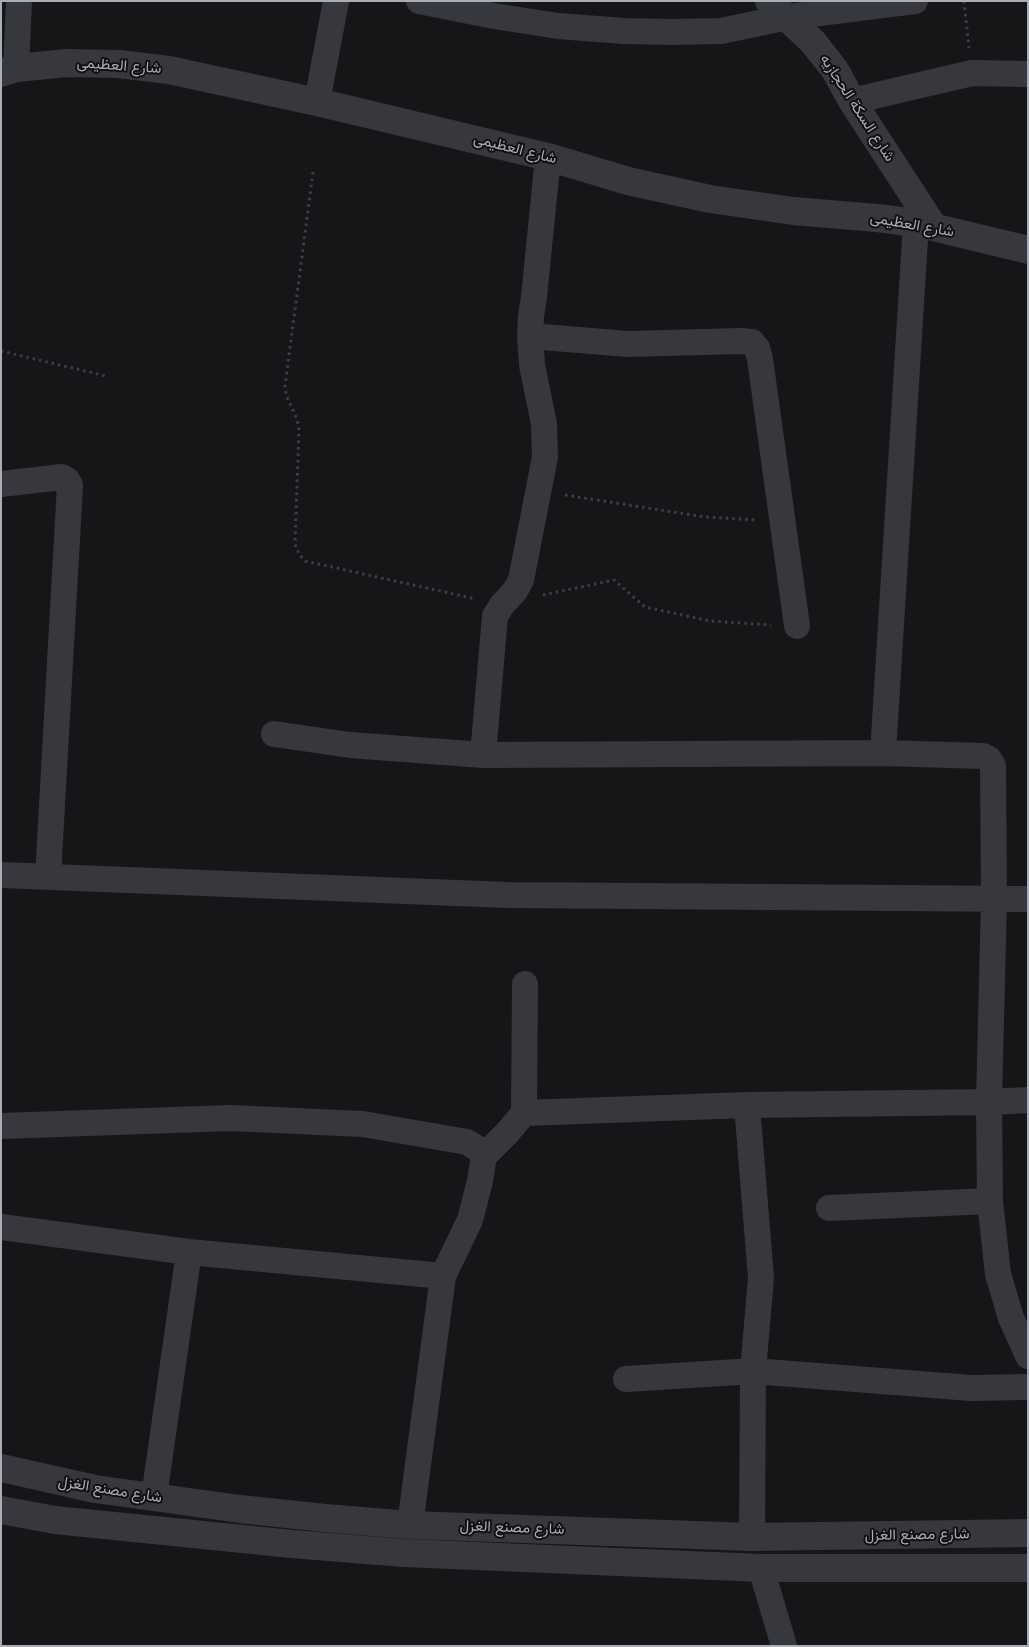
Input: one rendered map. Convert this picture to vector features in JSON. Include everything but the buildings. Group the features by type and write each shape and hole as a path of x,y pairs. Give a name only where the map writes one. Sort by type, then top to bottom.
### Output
{"street":[{"path":"9,70 19,1"},
{"path":"317,102 336,1"},
{"path":"419,1 558,26 624,31 721,32 778,9 915,1"},
{"name":"شارع السكة الحجازيه","path":"778,9 813,42 835,70 925,224"},
{"name":"شارع العظيمى","path":"9,70 68,63 118,64 169,70 317,102 548,157 628,181 710,199 793,211 925,224 1028,250"},
{"path":"852,101 972,73 1028,74"},
{"path":"483,755 495,616 521,580 545,457 544,424 532,365 530,336 548,157"},
{"path":"883,753 925,224"},
{"path":"530,336 628,344 752,342 757,348 760,359 797,626"},
{"path":"1,484 62,477 68,480 70,485 48,876"},
{"path":"274,734 350,745 483,755 883,753 983,756 989,759 993,766 994,899 989,1102 990,1201 998,1274 1011,1318 1028,1356"},
{"path":"1,875 393,892 507,895 1028,899"},
{"path":"410,1525 443,1276 470,1220 484,1156 524,1113 525,984"},
{"path":"524,1113 748,1105 1028,1100"},
{"path":"748,1105 761,1278 753,1370 752,1537 784,1646"},
{"path":"1,1126 231,1118 363,1124 466,1142 478,1148 484,1156"},
{"path":"829,1208 990,1201"},
{"path":"1,1227 189,1252 443,1276"},
{"path":"154,1497 189,1252"},
{"path":"626,1379 753,1370 971,1388 1028,1387"},
{"name":"شارع مصنع الغزل","path":"1,1468 95,1489 268,1512 410,1525 752,1537 1028,1533"},
{"name":"شارع مصنع الغزل","path":"1,1510 55,1520 301,1545 414,1553 761,1568 1028,1568"}],"path":[{"path":"964,1 972,73"},
{"path":"312,172 285,386 286,395 297,419 299,430 295,544 299,554 305,561 502,605 614,580 645,607 710,621 797,626"},
{"path":"1,351 106,376"},
{"path":"539,491 705,517 782,521"}]}
